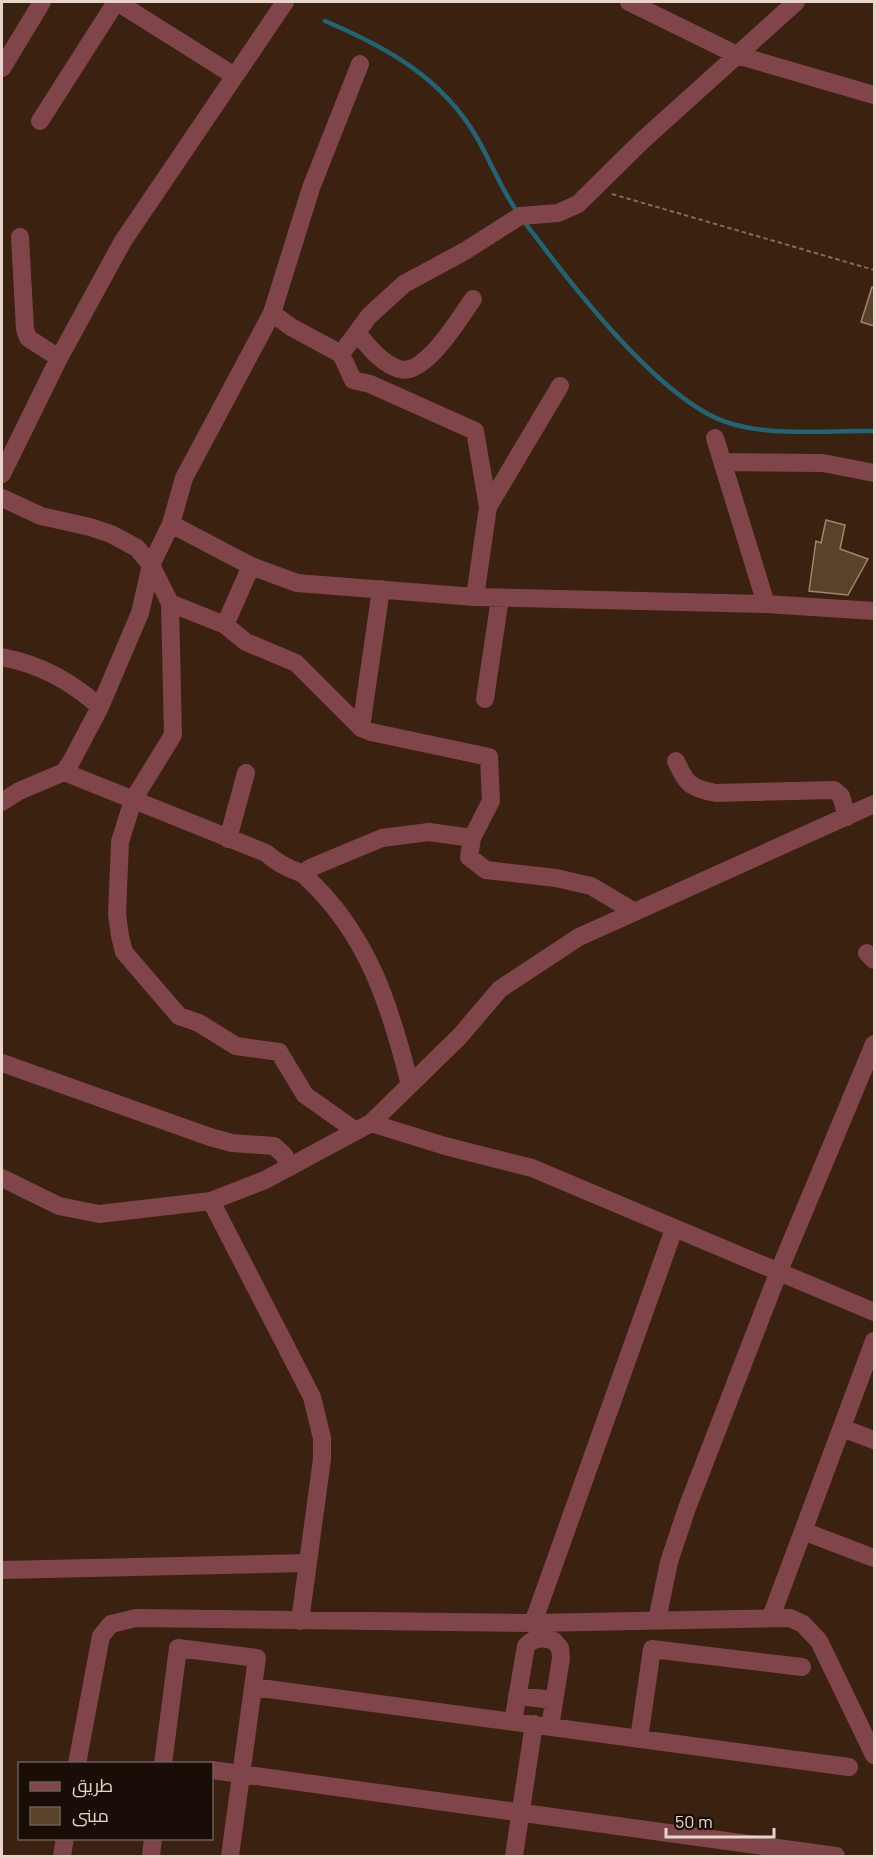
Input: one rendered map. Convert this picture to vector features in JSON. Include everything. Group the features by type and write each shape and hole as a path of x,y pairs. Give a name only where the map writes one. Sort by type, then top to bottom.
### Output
{"street":[{"path":"2,68 42,2"},
{"path":"40,121 117,2 233,75"},
{"path":"2,474 59,358 123,241 233,75 285,2"},
{"path":"629,2 737,55 874,95"},
{"path":"341,354 369,316 404,284 465,251 520,216 558,213 578,204 596,189 643,140 796,2"},
{"path":"2,802 19,791 64,772 100,707 140,613 151,565 171,524 184,478 272,313 311,188 360,64"},
{"path":"20,237 25,329 28,338 59,358"},
{"path":"357,333 388,363 400,370 408,370 436,351 473,299"},
{"path":"272,313 291,327 341,354 353,380 370,384 475,431 488,507 475,597"},
{"path":"488,507 560,386"},
{"path":"715,438 766,604"},
{"path":"724,462 824,463 874,473"},
{"path":"2,498 40,516 111,534 137,548 151,565 170,603 172,735 133,800 120,842 117,867 117,914 124,952 179,1016 199,1023 236,1046 279,1052 305,1095 364,1127 532,1168 874,1312"},
{"path":"171,524 251,566 297,583 475,597 766,604 874,611"},
{"path":"225,625 251,566"},
{"path":"361,728 381,589"},
{"path":"485,699 500,598"},
{"path":"170,603 225,625 246,642 296,663 361,728 489,757 491,801 472,838 469,857 486,870 556,878 591,886 635,912"},
{"path":"2,657 31,663 56,674 100,707"},
{"path":"676,761 685,780 697,789 716,793 834,790 841,796 847,817"},
{"path":"64,772 266,853 282,866 303,874 351,929 371,965 387,1000 410,1085"},
{"path":"228,839 246,773"},
{"path":"2,1178 59,1206 99,1214 120,1214 166,1205 211,1201 265,1180 364,1127 460,1036 500,989 579,937 874,804"},
{"path":"303,874 310,868 382,838 429,832 472,838"},
{"path":"657,1620 669,1562 779,1271 874,1044"},
{"path":"2,1063 210,1137 232,1143 274,1146 285,1155 290,1167"},
{"path":"211,1201 312,1397 318,1417 322,1459 300,1621"},
{"path":"533,1623 674,1229"},
{"path":"771,1617 874,1341"},
{"path":"842,1428 874,1440"},
{"path":"803,1531 874,1558"},
{"path":"2,1570 308,1563"},
{"path":"77,1762 101,1636 111,1624 136,1618 533,1623 771,1617 796,1620 810,1629 819,1641 874,1755"},
{"path":"513,1722 526,1646 533,1640 543,1638 554,1641 560,1648 554,1701 542,1726 521,1813 514,1857"},
{"path":"164,1762 178,1648 257,1658 230,1857"},
{"path":"639,1739 652,1649 802,1666"},
{"path":"253,1687 849,1767"},
{"path":"517,1696 554,1701"},
{"path":"213,1770 836,1857"},
{"path":"62,1857 65,1840"},
{"path":"151,1857 153,1840"}],"path":[{"path":"596,189 874,270"}],"building":[{"path":"872,287 874,288 874,326 861,322"},
{"path":"826,520 845,525 840,549 868,559 848,595 809,591 816,541 821,543"}],"waterway":[{"path":"325,21 390,53 410,66 446,97 476,136 506,195 518,213"},
{"path":"523,220 616,335 674,391 702,411 729,423 764,430 874,431"}]}
